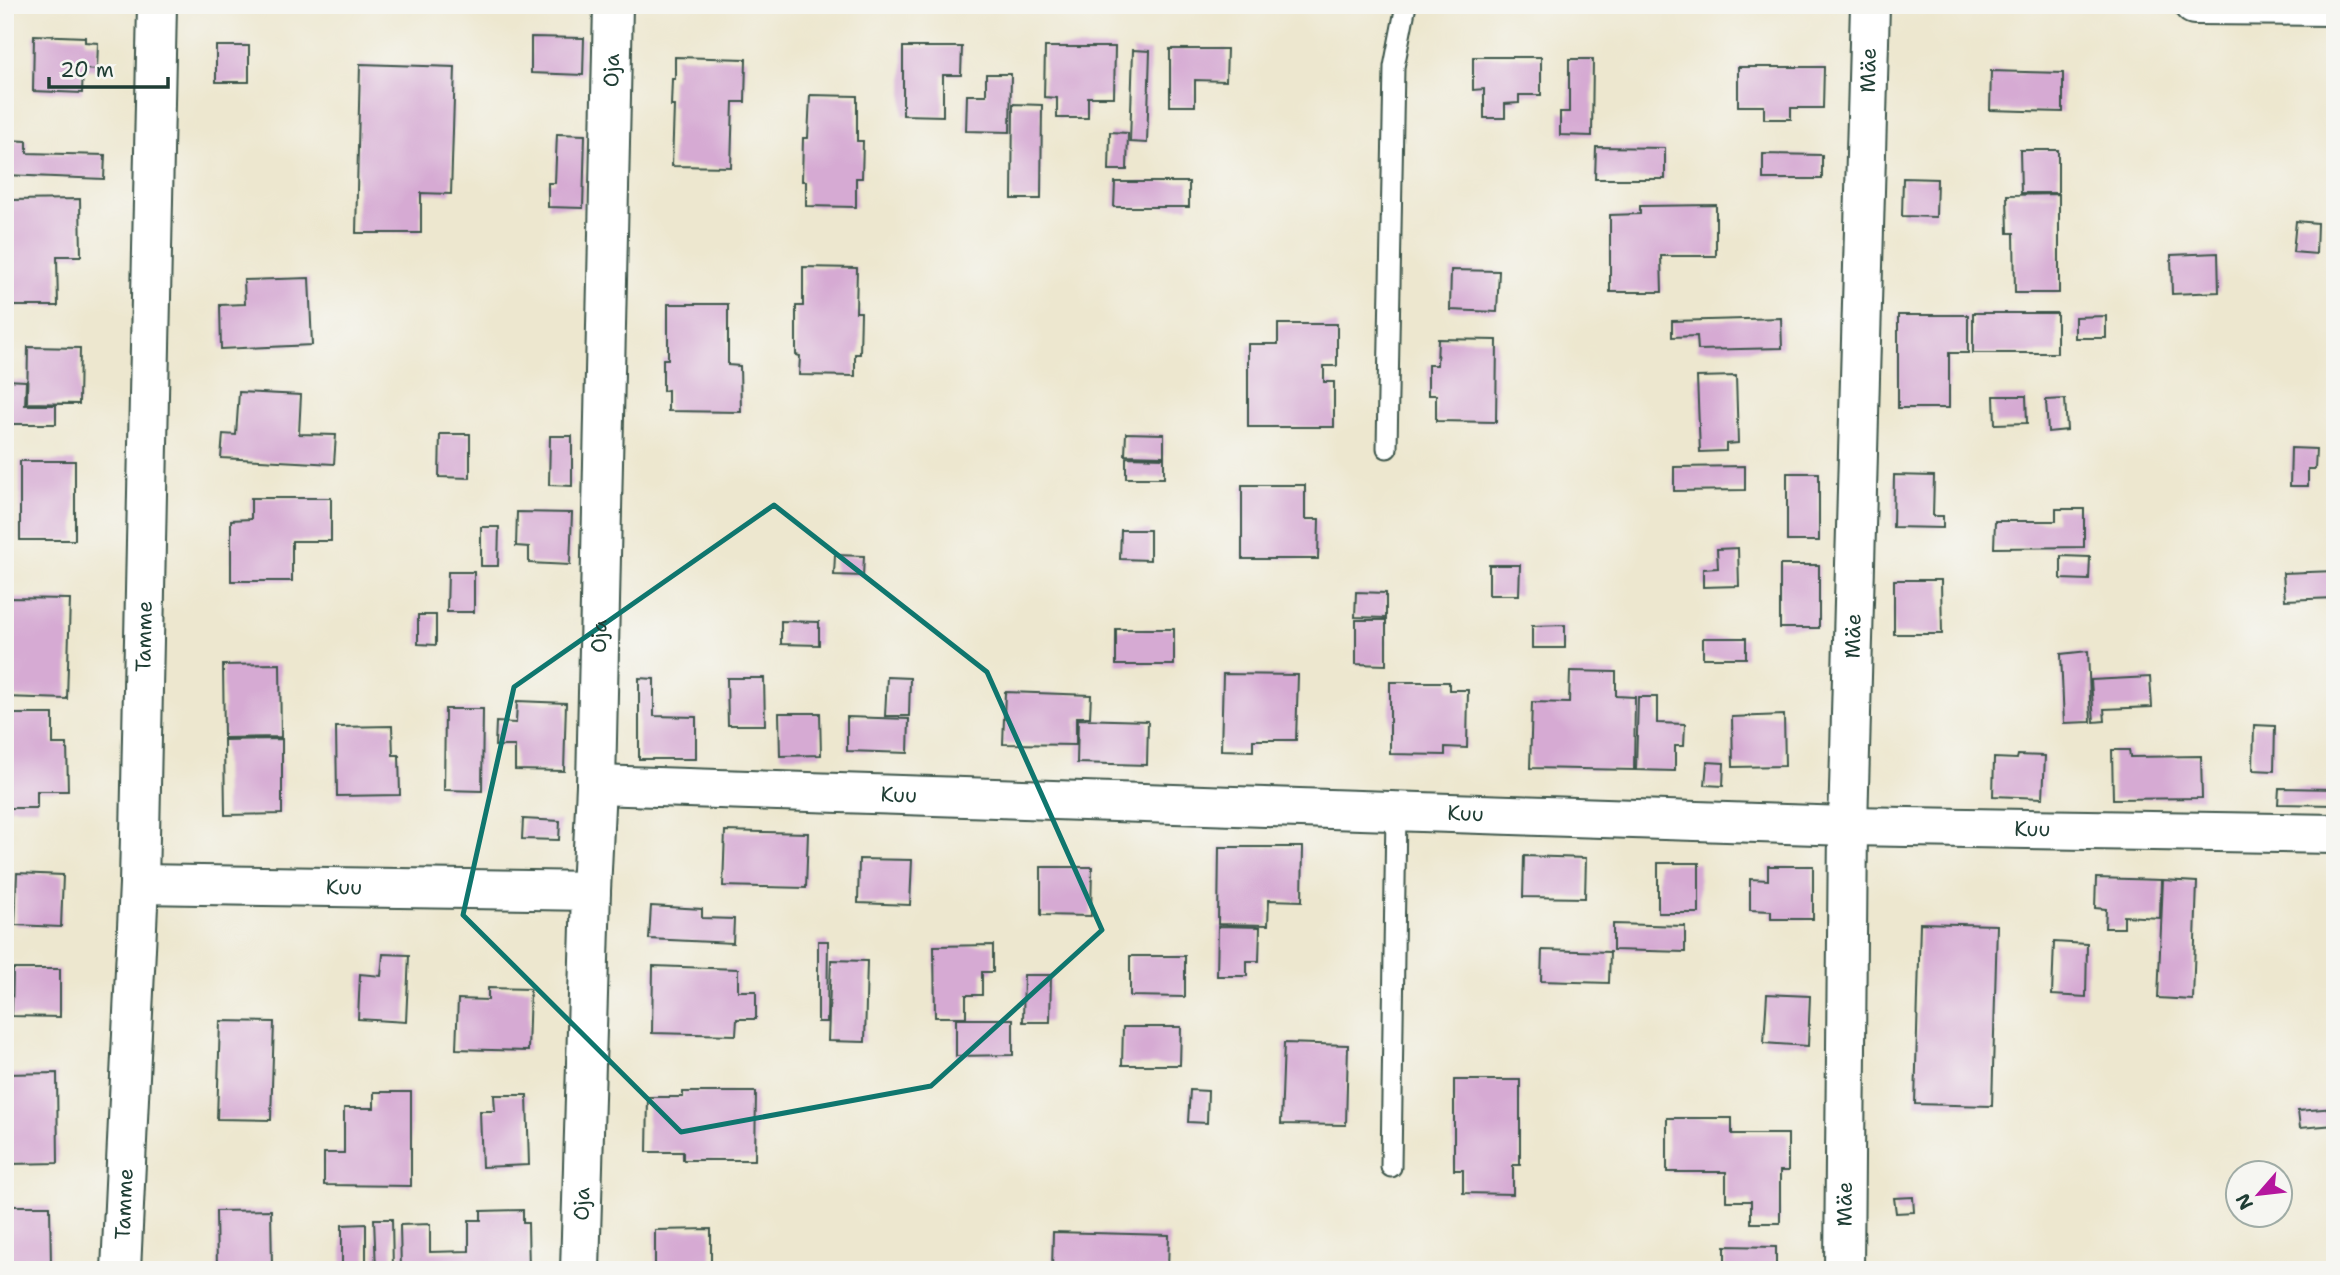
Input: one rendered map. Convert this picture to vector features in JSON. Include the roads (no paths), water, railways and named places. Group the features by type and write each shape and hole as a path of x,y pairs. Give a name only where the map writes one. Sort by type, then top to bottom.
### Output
{"street":[{"name":"Tamme","path":"121,1270 139,884 157,5"},
{"name":"Oja","path":"580,1270 596,785 613,5"},
{"name":"Mäe","path":"1844,1270 1848,826 1870,5"},
{"path":"2194,5 2335,6"},
{"name":"Kuu","path":"596,785 1848,826 2335,834"},
{"name":"Kuu","path":"139,884 591,891"}],"lane":[{"path":"1387,449 1394,67 1406,5"},
{"path":"1391,1167 1396,811"}]}
